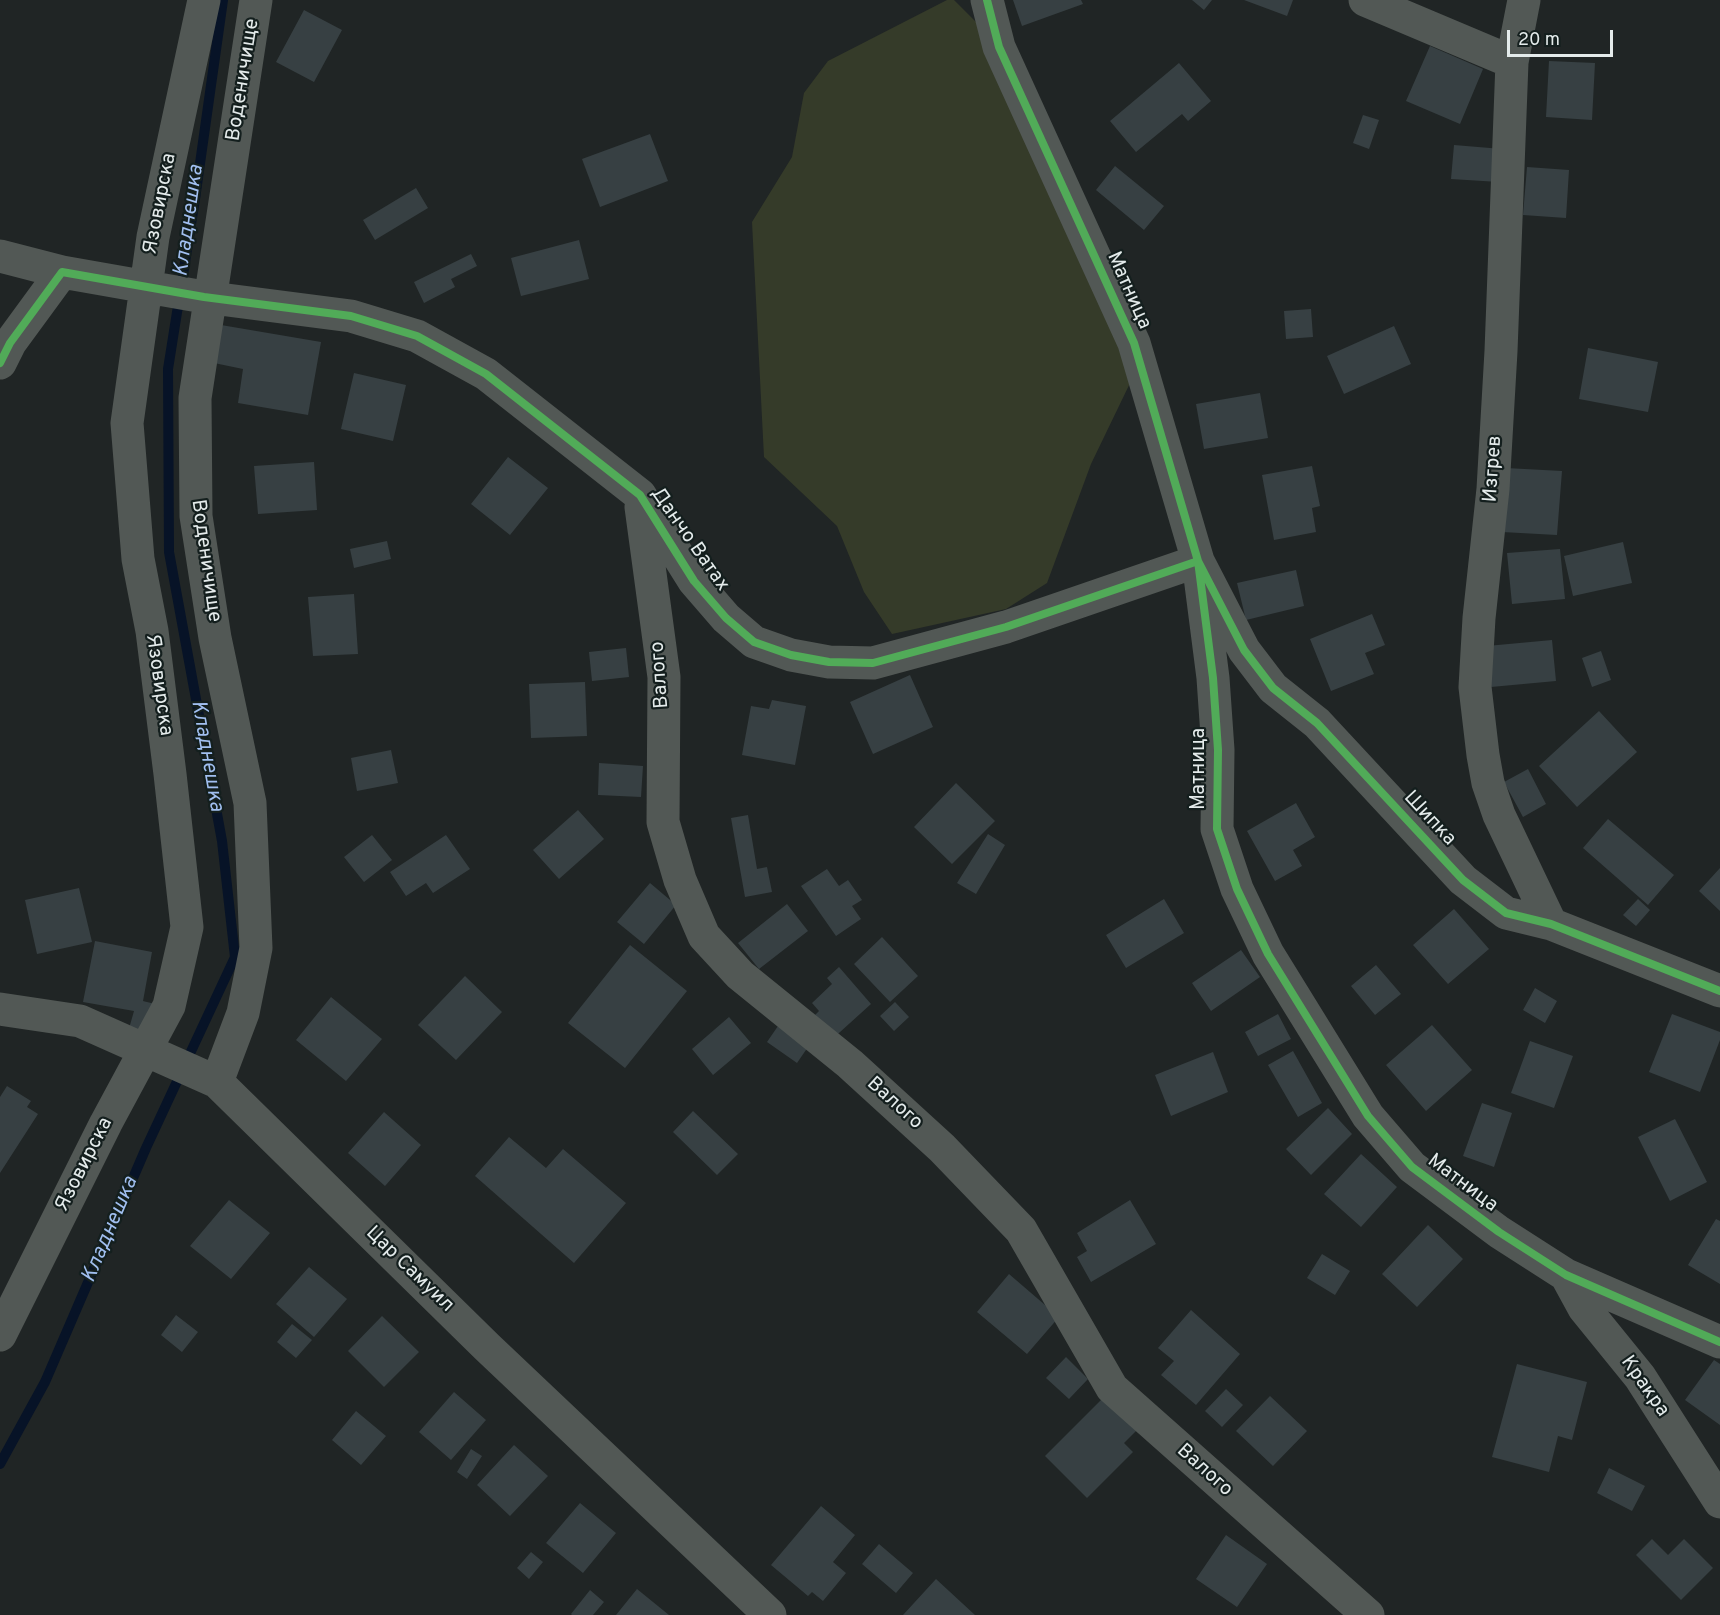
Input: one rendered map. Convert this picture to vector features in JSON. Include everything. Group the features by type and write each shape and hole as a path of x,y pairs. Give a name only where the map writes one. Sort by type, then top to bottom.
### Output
{"street":[{"name":"Язовирска","path":"0,1335 106,1123 158,1056 187,927 152,631 138,559 128,423 151,287 153,237 204,0"},
{"name":"Воденичище","path":"217,1082 243,1013 256,948 250,803 215,638 196,516 195,398 208,297 256,0"},
{"name":"Матница","path":"987,0 999,47 1134,343 1198,561 1213,678 1217,739 1216,829 1237,890 1268,954 1368,1116 1413,1167 1499,1232 1566,1275 1720,1342"},
{"path":"1365,0 1512,62"},
{"name":"Изгрев","path":"1524,0 1512,62 1501,351 1493,489 1479,618 1475,687 1482,755 1488,783 1500,815 1551,924"},
{"name":"Данчо Ватах","path":"0,256 62,272 208,297 351,316 417,336 486,374 639,495 694,581 726,618 754,642 791,655 829,662 873,663 1006,627 1198,561"},
{"path":"0,363 10,343 62,272"},
{"name":"Валого","path":"639,495 664,677 663,822 680,880 704,936 740,975 850,1064 942,1148 1021,1230 1112,1388 1368,1615"},
{"name":"Шипка","path":"1198,561 1244,650 1273,688 1317,723 1463,880 1506,913 1551,924 1720,991"},
{"name":"Цар Самуил","path":"0,1009 80,1022 217,1082 760,1611"},
{"name":"Кракра","path":"1566,1275 1584,1308 1640,1377 1720,1502"}],"green space":[{"path":"947,0 954,0 981,27 1133,377 1091,464 1047,583 1006,609 892,634 864,592 837,526 764,457 752,222 792,157 804,93 828,61"}],"building":[{"path":"1013,0 1081,0 1083,4 1022,26"},
{"path":"1192,0 1212,0 1204,10"},
{"path":"1244,0 1293,0 1287,16"},
{"path":"304,10 342,30 314,82 276,62"},
{"path":"1430,46 1483,69 1460,124 1406,101"},
{"path":"1549,61 1595,63 1592,120 1546,117"},
{"path":"1179,63 1211,101 1188,121 1182,114 1136,152 1110,121"},
{"path":"1363,115 1379,120 1369,149 1353,143"},
{"path":"650,134 668,181 600,207 582,159"},
{"path":"1454,145 1502,149 1499,182 1451,179"},
{"path":"1115,166 1164,206 1144,230 1096,190"},
{"path":"1527,167 1569,170 1566,218 1523,215"},
{"path":"416,188 428,208 375,240 363,220"},
{"path":"579,240 589,279 521,296 511,258"},
{"path":"471,254 477,266 451,279 455,287 424,303 414,282"},
{"path":"1311,309 1313,337 1286,339 1284,311"},
{"path":"221,325 321,342 308,415 238,403 243,369 214,363"},
{"path":"1394,326 1411,364 1344,394 1327,356"},
{"path":"1588,348 1658,362 1648,412 1579,399"},
{"path":"354,373 406,385 393,441 341,429"},
{"path":"1260,393 1268,438 1204,449 1196,404"},
{"path":"508,457 548,488 510,535 471,504"},
{"path":"314,462 317,510 258,514 254,466"},
{"path":"1312,466 1320,506 1312,508 1316,532 1274,540 1262,475"},
{"path":"1506,468 1562,471 1557,535 1502,532"},
{"path":"387,541 391,559 354,568 350,549"},
{"path":"1623,542 1632,583 1573,596 1564,556"},
{"path":"1560,549 1565,599 1512,604 1507,553"},
{"path":"1296,570 1304,606 1246,620 1237,583"},
{"path":"354,594 358,654 313,656 308,597"},
{"path":"1372,614 1385,645 1365,653 1374,674 1331,691 1310,639"},
{"path":"1552,640 1556,681 1491,687 1487,646"},
{"path":"626,648 629,677 592,681 589,652"},
{"path":"1601,651 1611,680 1592,687 1582,658"},
{"path":"910,675 933,727 873,754 850,702"},
{"path":"585,682 587,736 531,738 529,684"},
{"path":"772,700 806,706 795,765 742,755 751,706 769,709"},
{"path":"1599,711 1637,752 1577,807 1539,766"},
{"path":"391,750 398,783 357,791 351,758"},
{"path":"599,763 643,766 641,797 598,795"},
{"path":"1528,769 1546,804 1523,817 1504,782"},
{"path":"956,783 995,821 952,864 914,827"},
{"path":"1296,803 1315,837 1293,850 1302,866 1275,881 1247,831"},
{"path":"578,810 604,839 559,879 533,850"},
{"path":"748,815 757,869 767,867 772,892 745,897 731,818"},
{"path":"1608,819 1674,875 1648,905 1583,848"},
{"path":"988,834 1005,845 976,894 957,883"},
{"path":"372,835 392,860 364,882 344,857"},
{"path":"446,835 470,869 433,893 426,883 406,896 390,872"},
{"path":"1720,868 1720,911 1699,891"},
{"path":"827,869 839,886 848,880 862,900 852,906 861,919 836,936 801,886"},
{"path":"650,883 676,905 644,944 617,922"},
{"path":"79,888 92,942 37,954 25,900"},
{"path":"1164,899 1184,933 1126,968 1106,935"},
{"path":"1638,899 1650,910 1636,926 1623,915"},
{"path":"787,904 808,931 759,969 738,943"},
{"path":"1454,909 1489,949 1448,984 1413,945"},
{"path":"882,937 918,976 890,1002 854,964"},
{"path":"95,941 152,952 143,1001 155,1004 146,1037 128,1032 134,1011 83,1002"},
{"path":"630,945 687,991 625,1068 568,1023"},
{"path":"1241,950 1260,977 1211,1011 1192,983"},
{"path":"1376,965 1401,994 1375,1015 1351,986"},
{"path":"839,967 871,1004 829,1042 809,1021 819,1011 812,1003 832,984 827,978"},
{"path":"465,976 502,1012 456,1060 418,1025"},
{"path":"1535,988 1557,1001 1545,1023 1523,1010"},
{"path":"331,997 382,1039 346,1081 296,1040"},
{"path":"895,1002 909,1017 894,1031 880,1016"},
{"path":"1278,1014 1291,1039 1258,1056 1245,1032"},
{"path":"1672,1014 1720,1032 1720,1040 1700,1092 1649,1072"},
{"path":"729,1017 751,1043 713,1075 692,1049"},
{"path":"1432,1025 1472,1070 1426,1111 1386,1065"},
{"path":"778,1026 808,1047 797,1063 767,1042"},
{"path":"1530,1041 1573,1056 1554,1108 1511,1093"},
{"path":"1293,1051 1322,1103 1298,1117 1268,1065"},
{"path":"1213,1052 1228,1092 1171,1116 1155,1075"},
{"path":"7,1086 31,1101 27,1107 38,1114 0,1173 0,1097"},
{"path":"1482,1103 1512,1113 1494,1167 1463,1156"},
{"path":"1328,1108 1352,1134 1311,1175 1286,1149"},
{"path":"693,1111 738,1154 717,1175 673,1132"},
{"path":"384,1112 421,1145 385,1186 348,1153"},
{"path":"1675,1119 1707,1182 1670,1201 1638,1137"},
{"path":"509,1137 546,1168 563,1149 626,1203 574,1263 475,1176"},
{"path":"1361,1154 1397,1187 1361,1227 1324,1194"},
{"path":"229,1200 270,1233 231,1279 190,1246"},
{"path":"1130,1200 1156,1244 1091,1282 1077,1257 1087,1251 1077,1233"},
{"path":"1716,1219 1720,1221 1720,1284 1688,1265"},
{"path":"1428,1225 1463,1259 1417,1307 1382,1274"},
{"path":"1322,1254 1350,1271 1335,1295 1307,1278"},
{"path":"309,1267 347,1299 314,1337 276,1304"},
{"path":"1009,1274 1059,1317 1027,1354 977,1312"},
{"path":"1191,1310 1240,1354 1196,1405 1161,1375 1174,1361 1158,1348"},
{"path":"176,1315 198,1332 182,1352 161,1335"},
{"path":"382,1316 419,1352 384,1387 348,1351"},
{"path":"292,1324 312,1340 296,1358 277,1342"},
{"path":"1066,1357 1088,1379 1069,1399 1046,1378"},
{"path":"1714,1360 1720,1364 1720,1425 1685,1400"},
{"path":"1517,1364 1587,1382 1572,1440 1558,1436 1549,1472 1492,1457"},
{"path":"1226,1389 1243,1405 1222,1427 1205,1411"},
{"path":"454,1392 486,1420 451,1460 419,1432"},
{"path":"1106,1395 1139,1428 1124,1443 1133,1452 1087,1498 1045,1456"},
{"path":"1270,1396 1307,1431 1273,1466 1236,1431"},
{"path":"356,1411 386,1436 361,1465 332,1440"},
{"path":"514,1445 548,1476 510,1516 477,1485"},
{"path":"471,1449 482,1456 467,1479 457,1472"},
{"path":"1609,1468 1645,1486 1632,1511 1597,1493"},
{"path":"580,1503 616,1533 583,1573 546,1543"},
{"path":"821,1506 855,1535 833,1562 846,1573 823,1601 812,1592 808,1596 771,1565"},
{"path":"1226,1535 1267,1564 1237,1607 1196,1579"},
{"path":"1652,1539 1668,1555 1684,1539 1713,1568 1681,1600 1636,1555"},
{"path":"879,1544 913,1573 896,1593 862,1564"},
{"path":"531,1552 543,1562 529,1579 517,1568"},
{"path":"936,1579 975,1615 903,1615"},
{"path":"637,1589 669,1615 616,1615"},
{"path":"590,1590 604,1602 593,1615 572,1615 571,1614"}],"waterway":[{"name":"Кладнешка","path":"0,1464 45,1382 146,1148 235,957 222,841 169,552 168,369 223,0"}],"cycle path":[{"path":"987,0 999,47 1134,343 1198,561 1213,678 1218,750 1217,829 1237,889 1268,954 1368,1116 1412,1167 1499,1232 1566,1275 1720,1342"},
{"path":"0,363 10,343 62,272 204,297 351,316 417,336 486,374 640,495 694,581 726,618 754,642 791,655 829,662 873,663 1006,627 1198,561 1244,650 1273,688 1317,723 1463,880 1506,913 1551,924 1720,991"}]}
